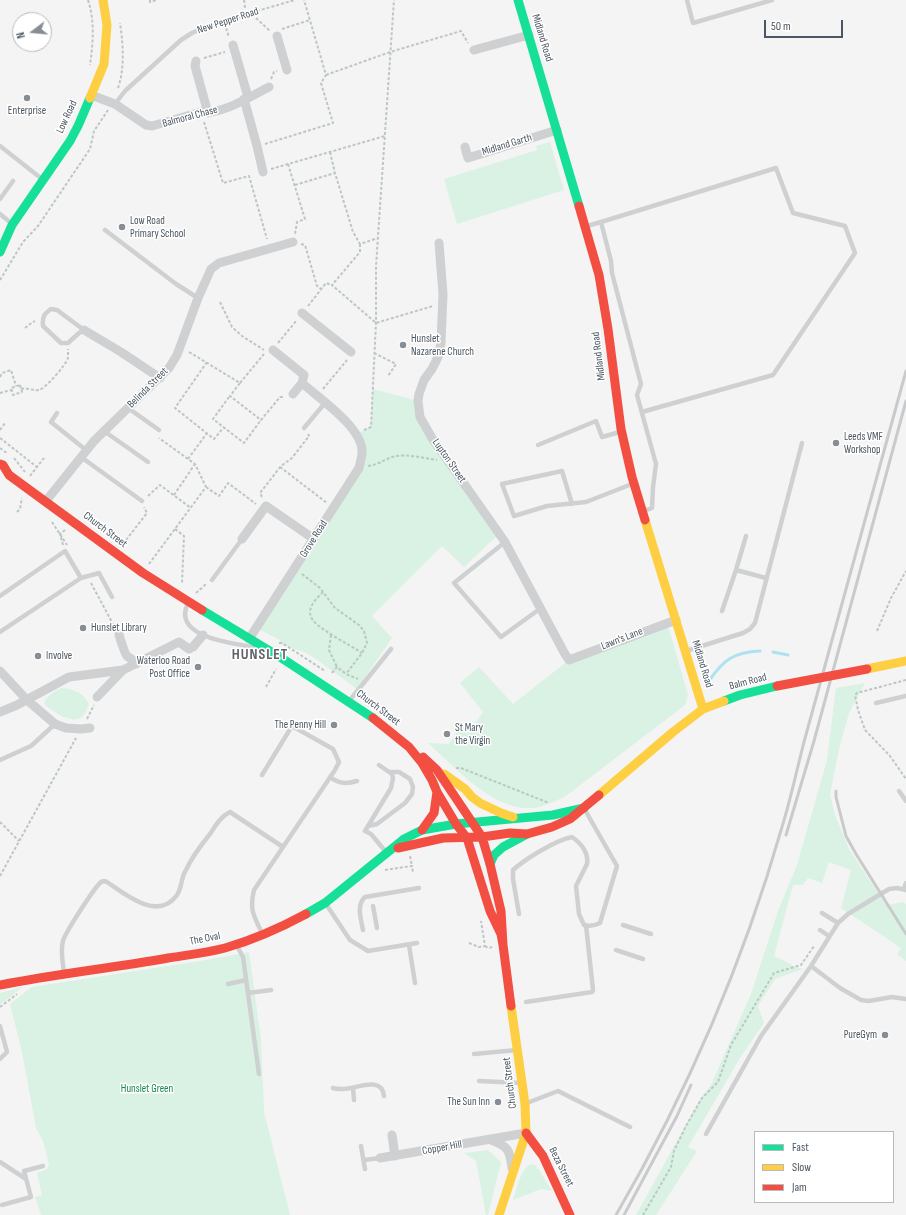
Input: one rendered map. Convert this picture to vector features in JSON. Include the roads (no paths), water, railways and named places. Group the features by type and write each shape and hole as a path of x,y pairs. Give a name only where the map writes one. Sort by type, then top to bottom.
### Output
{"street":[{"name":"Low Road","path":"11,228 70,141 82,117 104,64 107,25 103,0"},
{"name":"Midland Road","path":"518,0 599,275 608,330 621,432 634,483 704,709"},
{"path":"274,34 287,69"},
{"path":"474,50 528,35"},
{"path":"233,47 263,172"},
{"path":"196,61 205,112"},
{"name":"Balmoral Chase","path":"91,95 115,104 146,125 152,126 238,104 246,98 269,87"},
{"name":"Midland Garth","path":"465,147 468,158 557,130"},
{"path":"0,238 11,228"},
{"path":"0,252 11,228"},
{"name":"Belinda Street","path":"46,501 104,431 169,368 177,355 198,298 211,269 219,263 293,242"},
{"name":"Lupton Street","path":"439,244 443,294 441,343 438,357 424,380 418,401 420,417 432,438 504,542 569,660"},
{"path":"302,313 351,352"},
{"path":"84,330 122,352 160,378"},
{"path":"272,350 304,375 302,383 293,394"},
{"path":"302,383 321,400"},
{"name":"Grove Road","path":"249,639 359,468 362,451 356,434 348,423 321,400"},
{"name":"Church Street","path":"3,472 46,501 115,554 143,573 349,701 413,749 437,770 482,837 501,911 503,945"},
{"path":"242,539 265,508 314,539"},
{"name":"Lawn's Lane","path":"569,660 676,620"},
{"path":"119,634 124,646 124,652 127,656 133,659 136,664"},
{"path":"0,712 27,700 69,677 123,670 179,642 189,649 193,647 203,635"},
{"name":"Balm Road","path":"467,838 510,833 527,834 552,827 570,819 672,732 704,709 740,695 777,686 906,661"},
{"path":"96,697 123,670"},
{"path":"0,671 27,700 55,724 66,728 85,727"},
{"name":"Church Street","path":"409,747 432,780 437,792 456,824 467,838 490,912 501,934 523,1083 526,1133 512,1171 499,1215"},
{"path":"437,770 465,789 480,803 501,813 520,819"},
{"path":"422,830 436,810 437,792"},
{"name":"Balm Road","path":"456,824 553,815 584,808"},
{"name":"The Oval","path":"0,985 212,951 262,935 288,924 326,903 404,839 422,830 456,824"},
{"path":"490,864 494,855 503,847 527,834"},
{"name":"The Oval","path":"388,852 425,841 443,838 467,838"},
{"name":"Copper Hill","path":"380,1158 526,1133"},
{"name":"Beza Street","path":"526,1133 543,1156 570,1215"},
{"path":"392,1135 395,1156"},
{"path":"489,1140 502,1144 508,1149 511,1157 512,1171"}],"lane":[{"path":"687,0 693,23 772,0"},
{"name":"New Pepper Road","path":"115,104 125,90 181,40 206,27 250,13"},
{"path":"0,146 43,180"},
{"path":"585,226 776,168 793,213 845,226 855,253 772,375 642,412"},
{"path":"0,200 13,181"},
{"path":"0,214 11,228"},
{"path":"601,222 611,260 615,287 641,384 637,395 656,464 652,488 652,508 642,512"},
{"path":"106,230 176,284 198,298"},
{"path":"51,309 57,310 84,330 68,343 61,342 43,326 42,319 45,313 51,309"},
{"path":"304,428 321,400"},
{"path":"128,408 159,430"},
{"path":"57,413 51,422 84,454 142,501"},
{"path":"538,445 596,421 602,437 621,432"},
{"path":"104,431 148,462"},
{"path":"686,651 743,633 750,629 755,623 802,443"},
{"path":"572,504 562,471 502,484 514,516 546,506 572,504 586,502 634,483"},
{"path":"722,611 746,536"},
{"path":"212,580 242,539"},
{"path":"504,542 454,583 501,637 541,608"},
{"path":"0,596 65,551 82,578"},
{"path":"736,570 766,578"},
{"path":"0,632 82,578 99,573 112,597"},
{"name":"Church Street","path":"185,599 185,614 188,625 191,628 211,638 270,651"},
{"path":"349,701 391,649"},
{"path":"876,703 906,696"},
{"path":"0,760 31,746 55,724"},
{"path":"262,775 292,726 333,749 338,762 330,777 254,890 251,902 253,914 262,935"},
{"path":"379,765 390,772 393,778 391,788 365,831 388,852"},
{"path":"368,826 377,824 405,803 412,794 413,787 410,779 399,772 390,772"},
{"path":"330,777 338,782 350,783 357,781"},
{"path":"899,791 906,801"},
{"path":"584,808 617,866 600,923 594,926 586,925"},
{"path":"64,974 62,954 63,940 74,920 101,882 107,882 140,904 152,907 164,905 176,896 183,881 185,871 222,815 230,812 283,847"},
{"path":"519,914 513,880 513,870 524,861 550,846 572,837 583,847 588,861 576,886 579,914 586,925 594,990 592,992 526,1002"},
{"path":"706,1134 761,1036 811,966 838,923 848,914 889,889 905,889 906,883"},
{"path":"362,930 360,908 362,900 365,897 419,888"},
{"path":"326,903 350,940 368,951 417,943"},
{"path":"373,906 377,928"},
{"path":"822,913 838,923"},
{"path":"623,925 652,934"},
{"path":"820,930 829,936"},
{"path":"236,944 243,957 259,1074"},
{"path":"409,945 415,983"},
{"path":"616,950 643,960"},
{"path":"811,966 840,988 861,1000 870,1001 892,997 906,999"},
{"path":"228,984 246,980"},
{"path":"248,992 271,990"},
{"path":"0,1026 7,1052 0,1059"},
{"path":"474,1054 518,1050"},
{"path":"479,1081 523,1083"},
{"path":"333,1088 343,1089 374,1084 380,1086 384,1090 384,1096"},
{"path":"353,1088 354,1100"},
{"path":"525,1104 558,1091 630,1127"},
{"path":"361,1146 365,1169"},
{"path":"364,1160 380,1158"},
{"path":"0,1162 26,1179"},
{"path":"2,1205 31,1197 24,1172 44,1166"}],"waterway":[{"path":"709,681 719,668 730,658 743,653 760,651"},
{"path":"773,652 788,655"}],"railway":[{"path":"616,1215 642,1169 689,1074 711,1026 750,928 786,815 807,731 906,371"},
{"path":"786,835 814,741 906,401"},
{"path":"836,791 836,797 846,836 906,934"},
{"path":"624,1215 677,1116 691,1085"}],"place":[{"name":"Enterprise","path":"27,98"},
{"name":"Low Road Primary School","path":"122,227"},
{"name":"Hunslet Nazarene Church","path":"403,345"},
{"name":"Leeds VMF Workshop","path":"836,443"},
{"name":"Hunslet Library","path":"83,628"},
{"name":"Involve","path":"38,656"},
{"name":"Waterloo Road Post Office","path":"198,667"},
{"name":"The Penny Hill","path":"334,725"},
{"name":"St Mary the Virgin","path":"447,734"},
{"name":"PureGym","path":"885,1035"},
{"name":"The Sun Inn","path":"498,1102"}],"district":[{"name":"HUNSLET","path":"260,655"}],"park label":[{"name":"Hunslet Green","path":"147,1089"}]}
